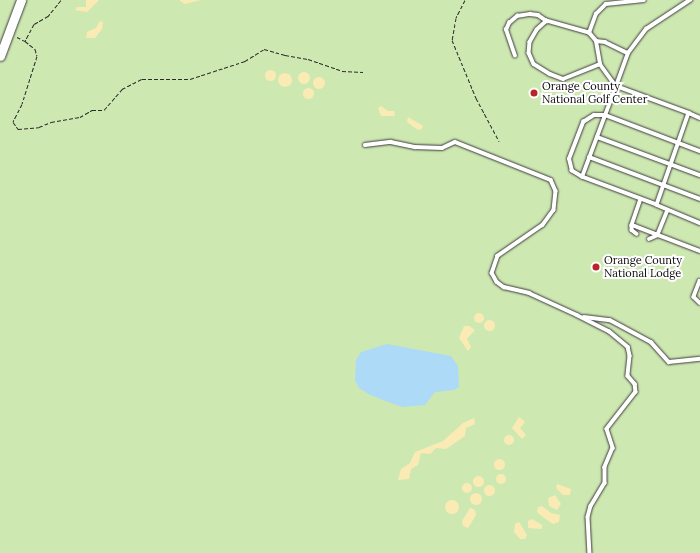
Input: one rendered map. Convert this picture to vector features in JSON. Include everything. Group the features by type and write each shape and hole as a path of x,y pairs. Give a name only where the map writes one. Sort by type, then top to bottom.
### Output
{"street":[{"path":"0,56 21,0"}],"lane":[{"path":"589,33 596,14 606,4 644,0"},
{"path":"582,177 628,53 646,29 690,0"},
{"path":"514,56 506,30 509,23 517,16 530,14 538,15 547,21 589,33 596,41 600,64 616,86 700,118"},
{"path":"547,21 537,30 530,42 529,53 538,69 564,78 600,64"},
{"path":"596,41 605,42 628,53"},
{"path":"657,205 690,113"},
{"path":"700,151 605,115 594,115 585,118 570,154 569,167 582,177 700,223"},
{"path":"597,137 700,175"},
{"path":"365,145 391,142 415,147 442,148 455,142 551,180 556,191 554,210 543,225 498,256 492,273 497,282 504,287 529,293 582,317 609,331 628,347 630,356 628,376 635,384 636,392 607,429 612,448 605,466 605,483 591,506 588,517 590,553"},
{"path":"589,157 700,199"},
{"path":"637,234 632,230 632,225 641,199"},
{"path":"649,239 658,235 668,210"},
{"path":"632,225 700,251"},
{"path":"700,281 694,297 700,303"},
{"path":"582,317 610,320 652,342 669,362 700,359"}],"path":[{"path":"25,41 34,24 48,16 61,0"},
{"path":"465,0 454,24 452,40 476,98 499,141"},
{"path":"12,35 25,41 35,49 37,56 22,104 14,122 14,125 21,130 80,117 92,110 104,110 122,89 142,79 190,79 245,62 264,49 284,56 308,59 342,71 363,72"}],"green space":[{"path":"0,0 700,0 700,553 0,553"}],"sand":[{"path":"86,0 99,0 87,12 75,10 77,7 86,7"},
{"path":"180,0 201,0 185,4 180,1"},
{"path":"100,21 103,22 102,29 95,38 86,38 87,32 96,28"},
{"path":"270,69 274,71 276,75 274,79 270,81 266,79 264,75 266,71"},
{"path":"304,72 308,74 310,78 308,82 304,84 300,82 298,78 300,74"},
{"path":"285,73 290,75 292,80 290,85 285,87 280,85 278,80 280,75"},
{"path":"317,77 321,77 325,83 321,89 317,89 313,85 313,81"},
{"path":"306,88 310,88 312,89 312,97 306,98 303,95 303,91"},
{"path":"381,106 388,111 394,111 395,116 381,116 378,108"},
{"path":"408,117 423,126 422,129 418,130 407,122"},
{"path":"477,313 481,313 484,318 481,323 477,323 474,320 474,316"},
{"path":"487,320 491,320 493,321 493,329 487,330 484,327 484,323"},
{"path":"464,326 469,326 475,330 467,339 471,347 468,351 459,338"},
{"path":"519,417 525,422 520,428 526,435 522,439 512,428"},
{"path":"474,418 475,424 466,428 465,436 446,449 436,448 430,454 421,453 418,465 411,469 409,479 398,480 401,469 410,463 415,452 443,441 463,423"},
{"path":"509,435 514,440 509,445 504,440"},
{"path":"497,459 501,459 503,460 503,468 497,469 494,466 494,462"},
{"path":"501,474 506,479 501,484 496,479"},
{"path":"476,476 480,476 482,477 482,485 476,486 473,483 473,479"},
{"path":"467,483 472,488 467,493 462,488"},
{"path":"557,484 571,489 570,495 563,495 556,488"},
{"path":"487,485 491,485 493,486 493,494 487,495 484,492 484,488"},
{"path":"476,493 480,495 482,499 480,503 476,505 472,503 470,499 472,495"},
{"path":"555,495 561,504 557,510 549,506 548,498"},
{"path":"452,500 457,502 459,507 457,512 452,514 447,512 445,507 447,502"},
{"path":"542,506 551,513 560,515 559,522 553,524 537,512 538,507"},
{"path":"470,508 475,510 476,515 468,528 463,526 462,521"},
{"path":"532,519 542,525 542,529 528,528 528,521"},
{"path":"519,522 527,535 525,539 520,539 514,532 515,524"}],"water":[{"path":"387,344 451,356 458,366 459,387 454,390 435,392 425,405 402,407 370,395 359,388 355,380 356,360 361,352"}],"place":[{"name":"Orange County National Golf Center","path":"534,93"},
{"name":"Orange County National Lodge","path":"596,267"}]}
